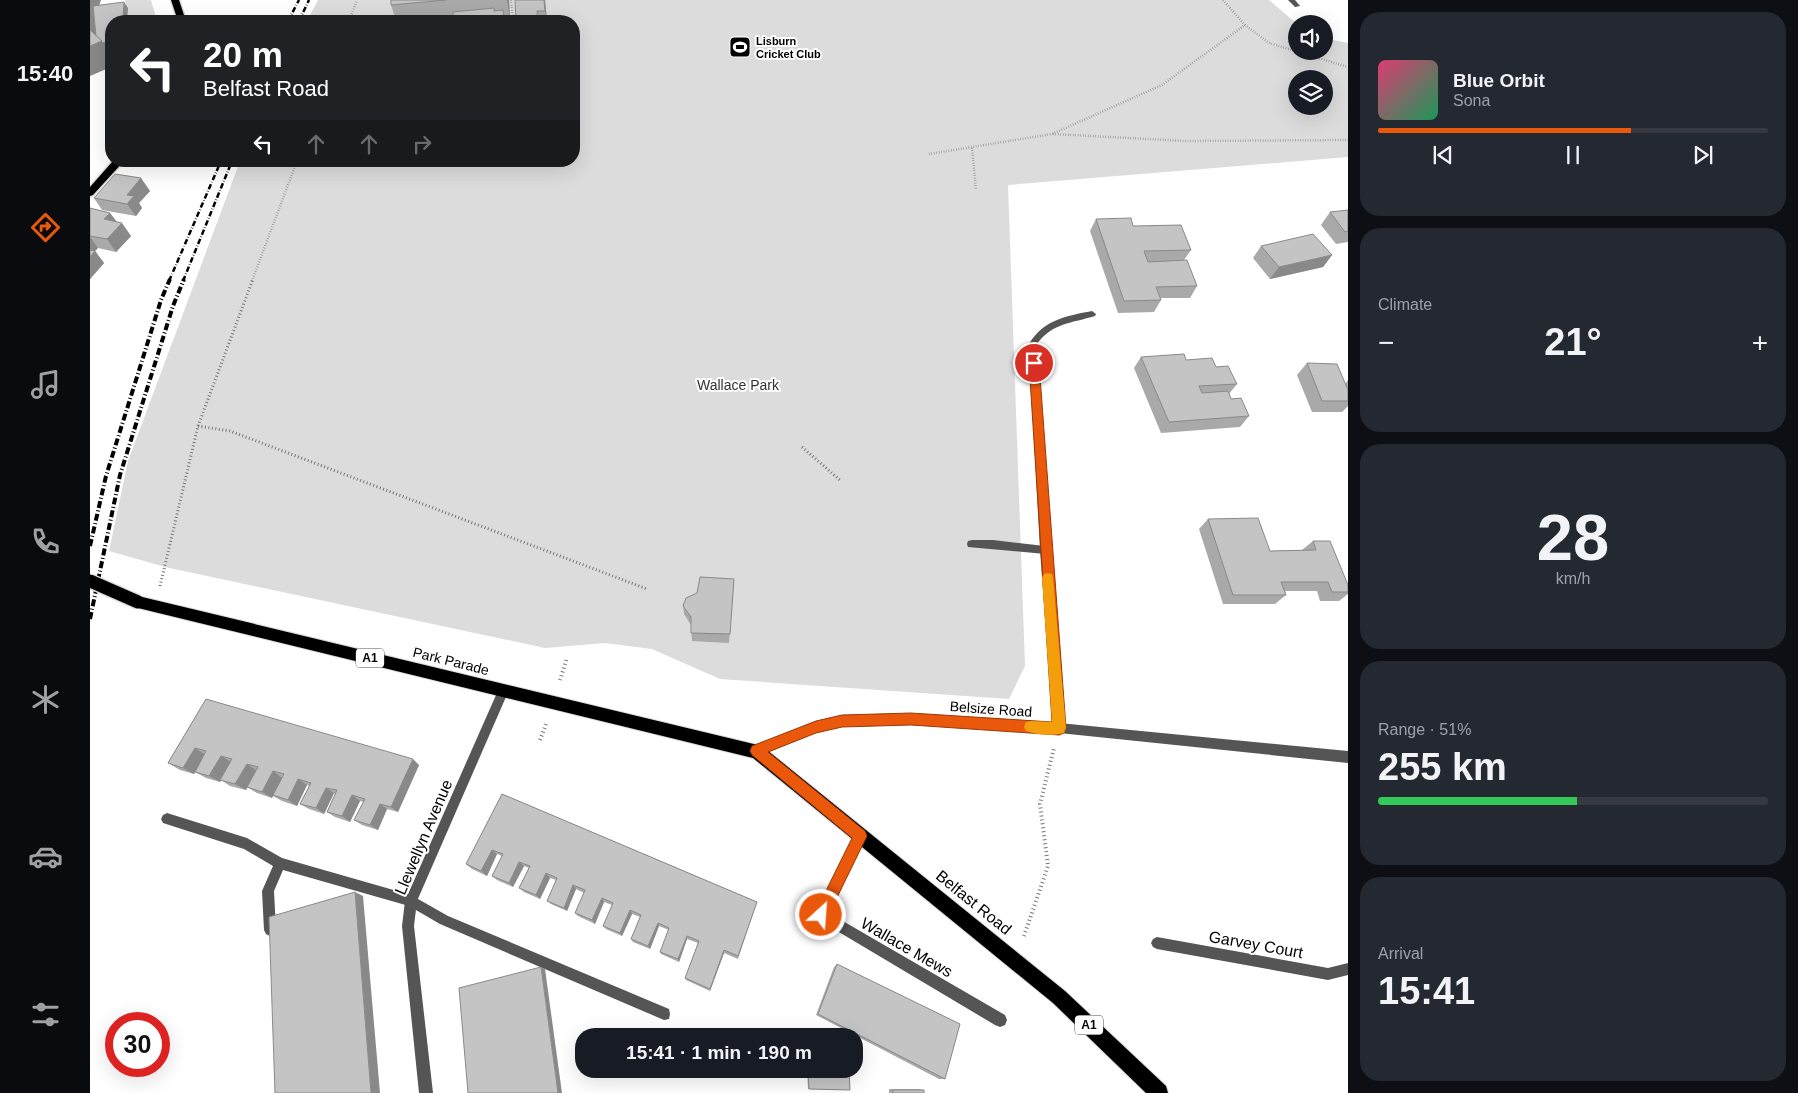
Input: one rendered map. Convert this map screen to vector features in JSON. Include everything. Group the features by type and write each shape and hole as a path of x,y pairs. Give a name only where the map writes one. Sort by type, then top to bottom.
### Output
{"highway":[{"name":"Park Parade","path":"90,581 138,602 757,751"},
{"name":"Belfast Road","path":"757,751 1059,997 1159,1093"}],"main road":[{"path":"175,0 180,15"},
{"path":"90,193 114,167"}],"street":[{"path":"1291,0 1297,6"},
{"path":"1059,728 1045,550 1033,344 1040,332 1058,321 1092,314"},
{"path":"972,544 993,544 1045,550"},
{"name":"Llewellyn Avenue","path":"426,1093 408,926 411,901 504,690"},
{"name":"Belsize Road","path":"757,751 816,727 842,721 911,719 1059,728 1348,756"},
{"path":"167,819 247,844 280,864 411,901 444,920 664,1014"},
{"name":"Wallace Mews","path":"860,836 821,915 1000,1020"},
{"path":"270,939 268,891 280,864"},
{"name":"Garvey Court","path":"1157,943 1328,974 1348,969"}],"path":[{"path":"351,15 357,0"},
{"path":"512,0 513,15"},
{"path":"1223,0 1245,25 1268,43 1348,67"},
{"path":"1052,134 1162,85 1245,25"},
{"path":"929,154 1052,134 1185,141 1348,140"},
{"path":"972,148 976,190"},
{"path":"156,606 198,426 295,167"},
{"path":"198,426 230,431 647,589"},
{"path":"802,447 841,481"},
{"path":"1015,961 1048,866 1040,804 1059,728"}],"green space":[{"path":"125,0 151,0 155,15 127,15"},
{"name":"Wallace Park","path":"318,0 1269,0 1288,16 1288,60 1333,60 1333,40 1348,43 1348,157 1008,185 1025,666 1009,699 720,679 652,649 605,643 545,648 165,567 109,551 128,461 238,167 580,167 580,15 310,15"}],"building":[{"path":"391,0 446,0 391,5"},
{"path":"515,0 544,0 545,11 537,11 537,15 516,15"},
{"path":"124,2 123,15 105,15 105,42 103,43 96,36 93,6"},
{"path":"494,8 494,11 503,10 503,15 453,15 453,12"},
{"path":"90,30 102,41 90,46"},
{"path":"115,174 141,178 127,195 134,196 127,204 94,198"},
{"path":"90,208 110,213 104,219 122,223 107,239 90,236"},
{"path":"1348,210 1348,231 1345,232 1330,212"},
{"path":"1131,218 1133,226 1181,225 1191,250 1144,251 1148,262 1187,260 1197,286 1156,287 1161,300 1124,301 1096,219"},
{"path":"1313,234 1332,255 1279,267 1261,246"},
{"path":"90,250 95,251 90,257"},
{"path":"1184,354 1186,360 1212,358 1216,367 1228,366 1237,384 1199,386 1202,393 1228,391 1231,399 1241,398 1249,416 1169,422 1141,357"},
{"path":"1307,363 1337,364 1348,390 1348,401 1322,401"},
{"path":"1258,518 1270,551 1316,550 1313,541 1330,541 1348,585 1348,592 1332,592 1328,582 1281,582 1286,595 1233,595 1208,519"},
{"path":"700,577 734,579 730,634 691,633 691,617 683,606 686,598 697,593"},
{"path":"206,699 413,759 391,807 380,804 370,825 354,820 365,799 352,795 342,816 327,812 337,790 326,788 316,808 300,804 311,783 298,779 288,800 273,795 284,774 273,771 262,792 247,787 258,767 247,764 235,784 220,780 232,759 221,756 209,776 195,772 206,751 195,748 183,768 168,763"},
{"path":"502,794 757,902 738,956 724,950 710,989 685,978 699,941 687,936 678,959 660,952 669,928 658,923 648,946 631,939 641,915 630,910 620,933 603,926 613,903 602,898 592,920 575,913 585,890 573,885 564,908 547,901 557,878 546,873 536,895 519,888 530,866 519,862 509,883 492,876 503,854 492,850 481,871 466,864"},
{"path":"355,892 371,1093 275,1093 269,917"},
{"path":"837,964 960,1024 945,1079 863,1037 863,1028 845,1028 818,1014"},
{"path":"541,967 558,1093 468,1093 459,988"},
{"path":"808,1078 849,1078 850,1090 809,1089"},
{"path":"893,1090 924,1090 924,1093 893,1093"}],"railway":[{"path":"291,15 299,0"},
{"path":"302,15 309,0"},
{"path":"169,281 218,167"},
{"path":"183,281 230,167"},
{"path":"90,546 106,476 161,300 170,279"},
{"path":"90,619 120,475 173,306 184,279"}],"slow traffic":[{"path":"1031,727 1059,728 1048,578"}],"place":[{"name":"Lisburn Cricket Club","path":"740,47"}],"route":[{"path":"821,915 860,836 757,751 816,727 842,721 911,719 1059,728 1045,550 1034,363"}]}
